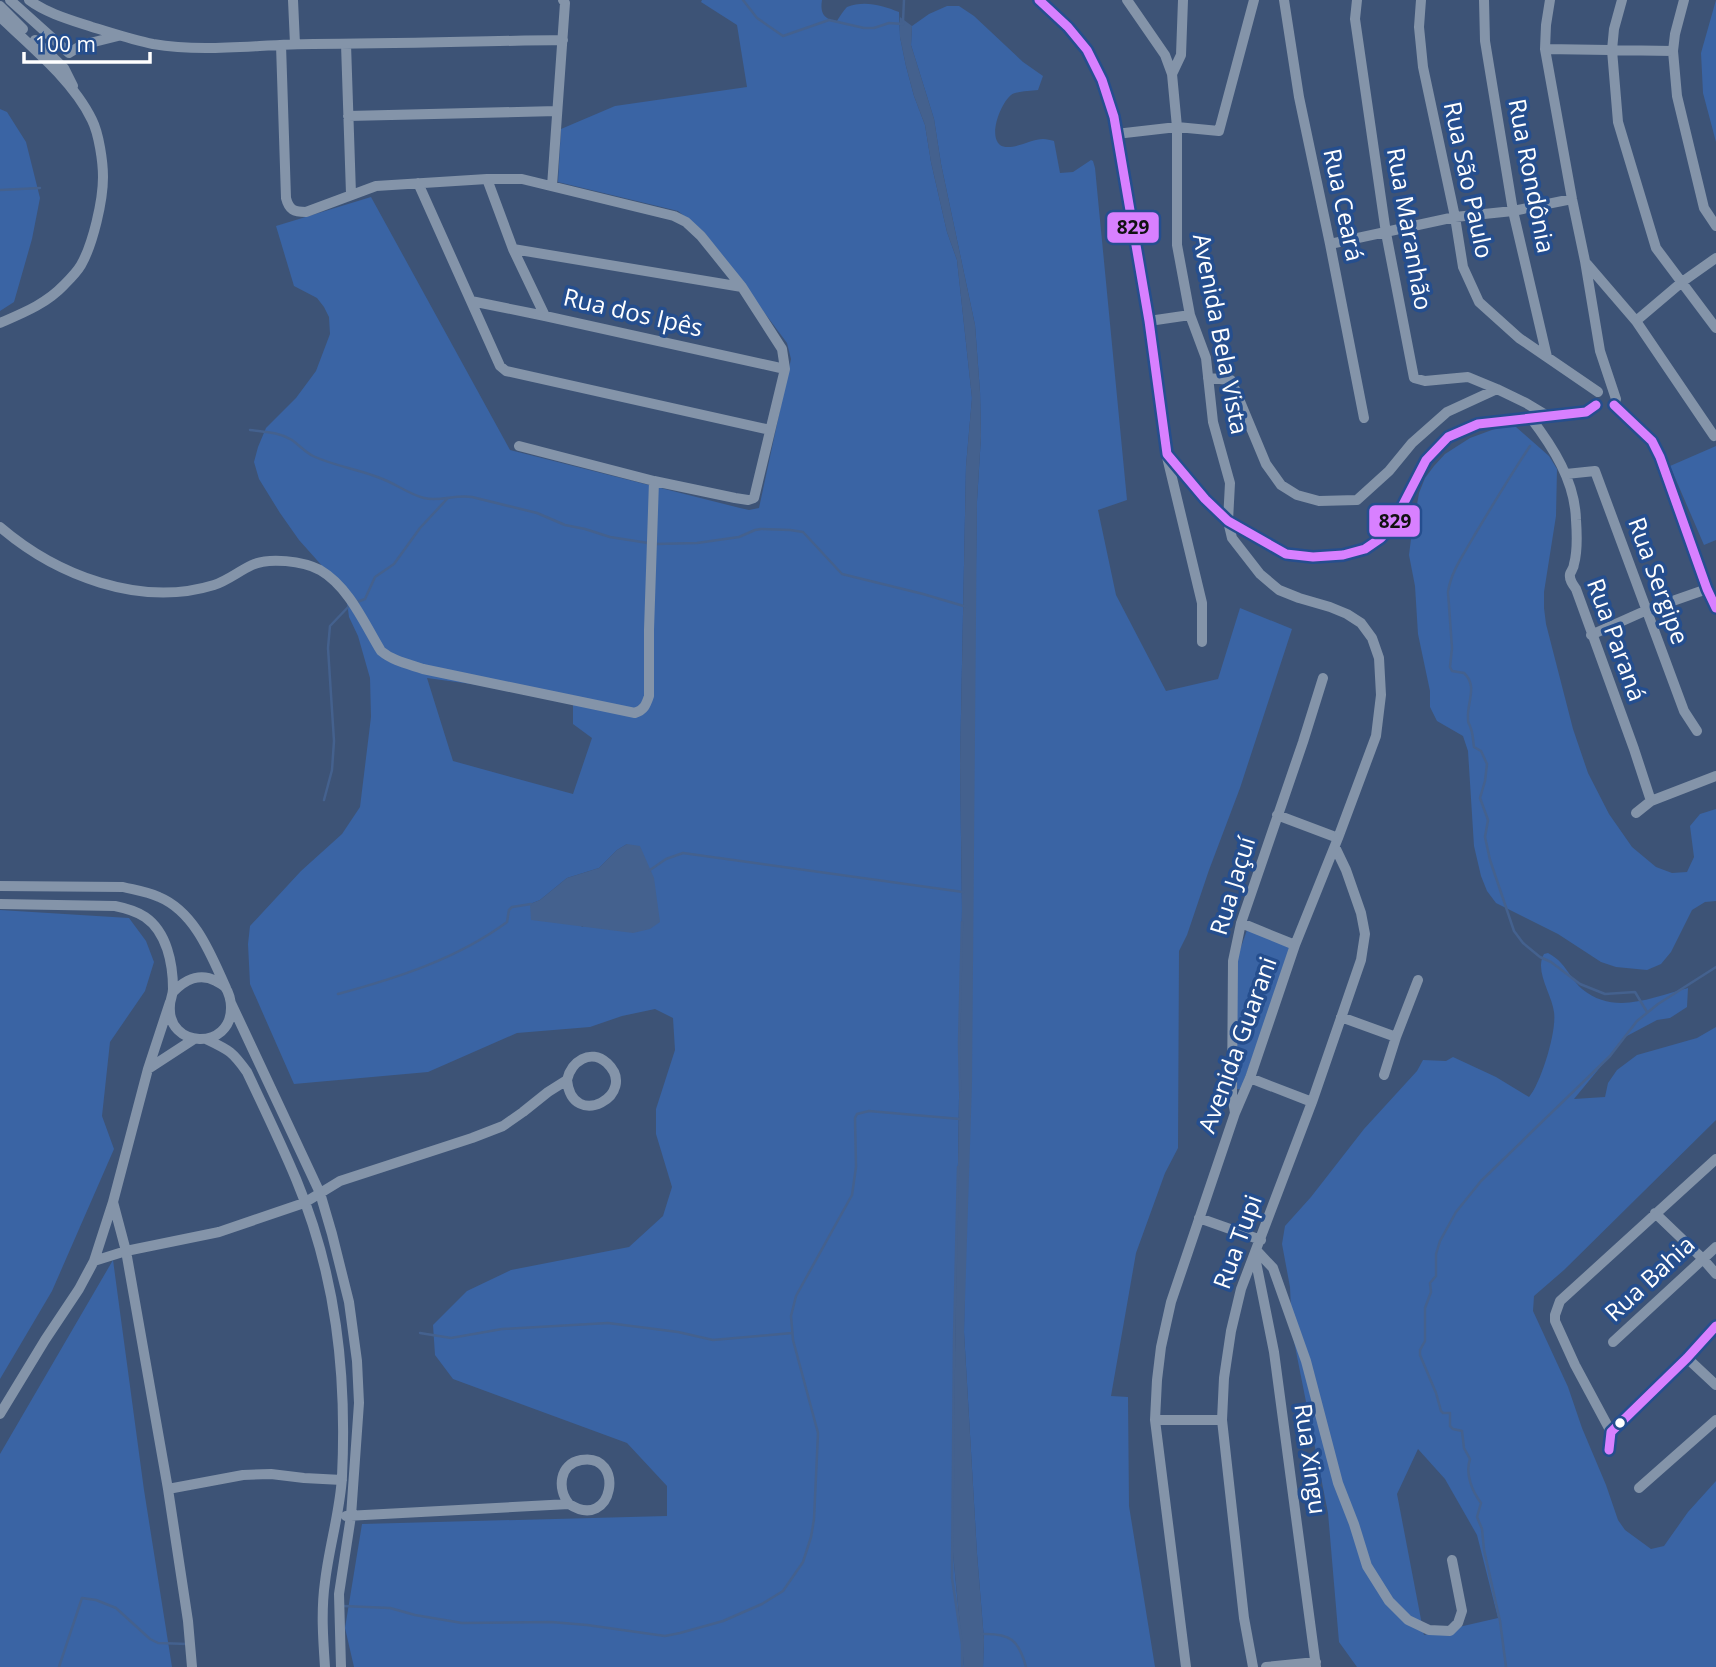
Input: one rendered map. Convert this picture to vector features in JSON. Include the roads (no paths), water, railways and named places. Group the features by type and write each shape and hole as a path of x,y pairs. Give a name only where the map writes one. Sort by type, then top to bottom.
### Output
{"street":[{"path":"0,323 39,306 63,287 81,265 97,222 103,177 93,122 64,68 19,18 10,0"},
{"path":"293,0 295,44"},
{"path":"552,186 563,40 563,0"},
{"path":"1039,0 1069,28 1091,57 1105,86 1114,117 1149,321 1167,454 1202,603 1202,642"},
{"name":"Avenida Bela Vista","path":"1127,0 1165,55 1172,74 1177,127 1177,245 1190,315 1206,358 1213,422 1230,483 1228,521"},
{"path":"1172,74 1181,55 1183,0"},
{"path":"1116,134 1177,127 1219,131 1254,0"},
{"name":"Rua Ceará","path":"1284,0 1299,97 1364,418"},
{"name":"Rua Maranhão","path":"1357,0 1355,19 1386,233 1414,378 1425,381 1468,377 1497,389"},
{"name":"Rua São Paulo","path":"1421,0 1419,27 1423,67 1463,267 1479,302 1519,338 1599,391"},
{"name":"Rua Rondônia","path":"1485,0 1485,41 1513,211 1547,357"},
{"path":"1550,0 1545,49 1600,351 1614,399"},
{"path":"1622,0 1614,29 1612,50 1618,122 1656,248 1716,328"},
{"path":"1684,0 1673,51 1677,96 1704,208 1716,226"},
{"path":"34,2 73,21 155,44 209,47 563,40"},
{"path":"0,6 69,53 82,46 121,35"},
{"path":"0,17 77,95"},
{"path":"73,21 85,37 82,46"},
{"path":"346,44 351,194"},
{"path":"281,45 286,198 288,205 296,212 306,212 376,186 523,179 674,216 686,222 701,236 741,287 782,349 785,369 754,498 751,500 654,481 519,446"},
{"path":"1545,49 1673,51"},
{"path":"348,116 557,111"},
{"path":"487,179 513,249 545,316"},
{"path":"418,183 500,366 506,370 770,430"},
{"path":"1330,244 1455,217 1513,211 1572,199"},
{"path":"513,249 741,287"},
{"path":"1636,321 1682,282 1716,258"},
{"path":"1585,261 1636,321 1715,436"},
{"path":"1591,297 1610,291"},
{"name":"Rua dos Ipês","path":"471,301 785,369"},
{"path":"1149,321 1190,315"},
{"path":"1600,351 1596,405 1605,410 1614,399"},
{"path":"1208,378 1231,380 1266,464 1281,485 1297,495 1319,501 1357,500 1389,471 1412,443 1447,412 1497,389 1546,415"},
{"path":"1599,391 1608,389 1652,441 1716,608"},
{"path":"1167,454 1205,499 1228,521 1251,535 1286,554 1313,557 1343,555 1365,549 1392,526 1426,460 1448,437 1478,424 1586,412 1596,405"},
{"name":"Rua Paraná","path":"1530,417 1553,449 1566,474 1576,517 1576,554 1570,575 1571,582 1576,589 1651,801"},
{"name":"Rua Sergipe","path":"1566,474 1595,471 1684,711 1697,731"},
{"path":"0,527 56,565 93,581 129,590 169,593 215,585 255,564 292,561 320,570 342,589 381,651 387,656 423,668 635,713 646,705 649,696 654,481"},
{"name":"Avenida Guarani","path":"1186,1667 1156,1420 1161,1347 1171,1302 1235,1113 1250,1078 1295,945 1376,736 1381,695 1379,658 1372,638 1361,623 1330,607 1279,590 1260,574 1239,548 1232,538 1228,521"},
{"path":"1239,548 1244,539 1251,535"},
{"path":"1591,635 1647,610 1707,589"},
{"name":"Rua Jaçuí","path":"1235,1113 1232,1094 1233,961 1241,923 1323,678"},
{"path":"1636,813 1651,801 1716,776"},
{"path":"1277,816 1336,843"},
{"name":"Rua Tupi","path":"1253,1667 1244,1618 1222,1420 1224,1378 1241,1289 1312,1102 1361,960 1365,934 1361,913 1336,843"},
{"path":"0,886 123,887 162,898 183,914 197,930 214,960 254,1055 320,1193 349,1302 357,1361 359,1403 351,1516 339,1594 341,1667"},
{"path":"0,904 115,906 145,916 157,928 166,944 170,961 170,1014 174,1026 194,1039 217,1035 226,1026 231,1015 231,1003"},
{"path":"1241,923 1295,945"},
{"path":"0,1414 94,1261 171,997 181,983 191,978 211,979 226,988"},
{"path":"1384,1074 1418,980"},
{"path":"1341,1017 1396,1037"},
{"path":"148,1069 194,1039"},
{"path":"206,1039 228,1049 247,1072 296,1180 318,1243 332,1298 340,1351 343,1406 342,1480 324,1583 322,1625 325,1667"},
{"path":"94,1261 126,1251 219,1233 304,1203 340,1181 503,1126 567,1080 572,1066 579,1060 594,1057 608,1064 613,1071 615,1087 607,1100 592,1106 571,1096 567,1080"},
{"path":"1250,1078 1312,1102"},
{"path":"1609,1450 1611,1432 1555,1321 1560,1301 1716,1159"},
{"path":"113,1202 126,1251 168,1489 188,1621 192,1667"},
{"path":"1655,1213 1716,1274"},
{"path":"1199,1218 1258,1249 1273,1268 1306,1361 1338,1483 1367,1566 1389,1601 1408,1620 1429,1630 1450,1631 1458,1623 1462,1611 1452,1560"},
{"name":"Rua Bahia","path":"1613,1342 1716,1247"},
{"name":"Rua Xingu","path":"1258,1249 1316,1665"},
{"path":"1611,1432 1716,1326"},
{"path":"1687,1357 1716,1385"},
{"path":"1156,1420 1222,1420"},
{"path":"1639,1488 1716,1420"},
{"path":"336,1515 569,1504 582,1510 590,1510 603,1503 610,1490 611,1482 605,1469 593,1461 585,1460 578,1461 566,1470 561,1491 569,1504"},
{"path":"168,1489 243,1475 271,1474 342,1480"},
{"path":"1266,1667 1316,1665"}],"waterway":[{"path":"743,0 757,18 783,36 829,20 864,28 889,23 903,24"},
{"path":"903,21 904,0"},
{"path":"0,190 40,188"},
{"path":"250,430 282,435 313,456 380,478 424,498 472,497 537,513 565,525 610,537 648,543"},
{"path":"1530,446 1462,556 1448,592 1452,648 1450,667 1452,671 1464,673 1470,683 1468,722 1474,747 1481,751 1487,764 1480,798 1488,820 1485,837 1514,931 1523,943 1580,984 1605,994 1635,992 1647,1012"},
{"path":"357,602 365,599 375,577 394,564 420,528 447,499"},
{"path":"656,544 697,543 739,537 761,529 803,532 842,574 967,607"},
{"path":"324,800 332,770 334,741 328,648 330,626 351,604"},
{"path":"650,870 666,859 683,853 963,892"},
{"path":"338,994 404,974 447,957 507,922 512,907 531,904"},
{"path":"960,1091 962,922"},
{"path":"1506,1667 1500,1621 1482,1529 1477,1517 1481,1503 1472,1488 1469,1476 1470,1459 1464,1448 1462,1431 1453,1429 1450,1426 1450,1413 1441,1411 1420,1355 1425,1341 1425,1308 1431,1292 1430,1283 1436,1276 1436,1254 1456,1212 1481,1181 1610,1056 1637,1021 1658,1004 1716,967"},
{"path":"343,1606 390,1608 462,1623 551,1622 665,1636 723,1621 762,1604 783,1591 803,1562 811,1537 818,1433 793,1340 791,1316 796,1296 852,1195 856,1167 855,1118 857,1114 869,1111 960,1119"},
{"path":"958,1167 952,1578 962,1644 962,1667"},
{"path":"420,1333 451,1338 502,1329 608,1323 678,1332 713,1340 792,1333"},
{"path":"59,1667 82,1598 116,1608 158,1643 188,1644"},
{"path":"982,1634 1000,1635 1012,1640 1020,1650 1026,1667"}]}
